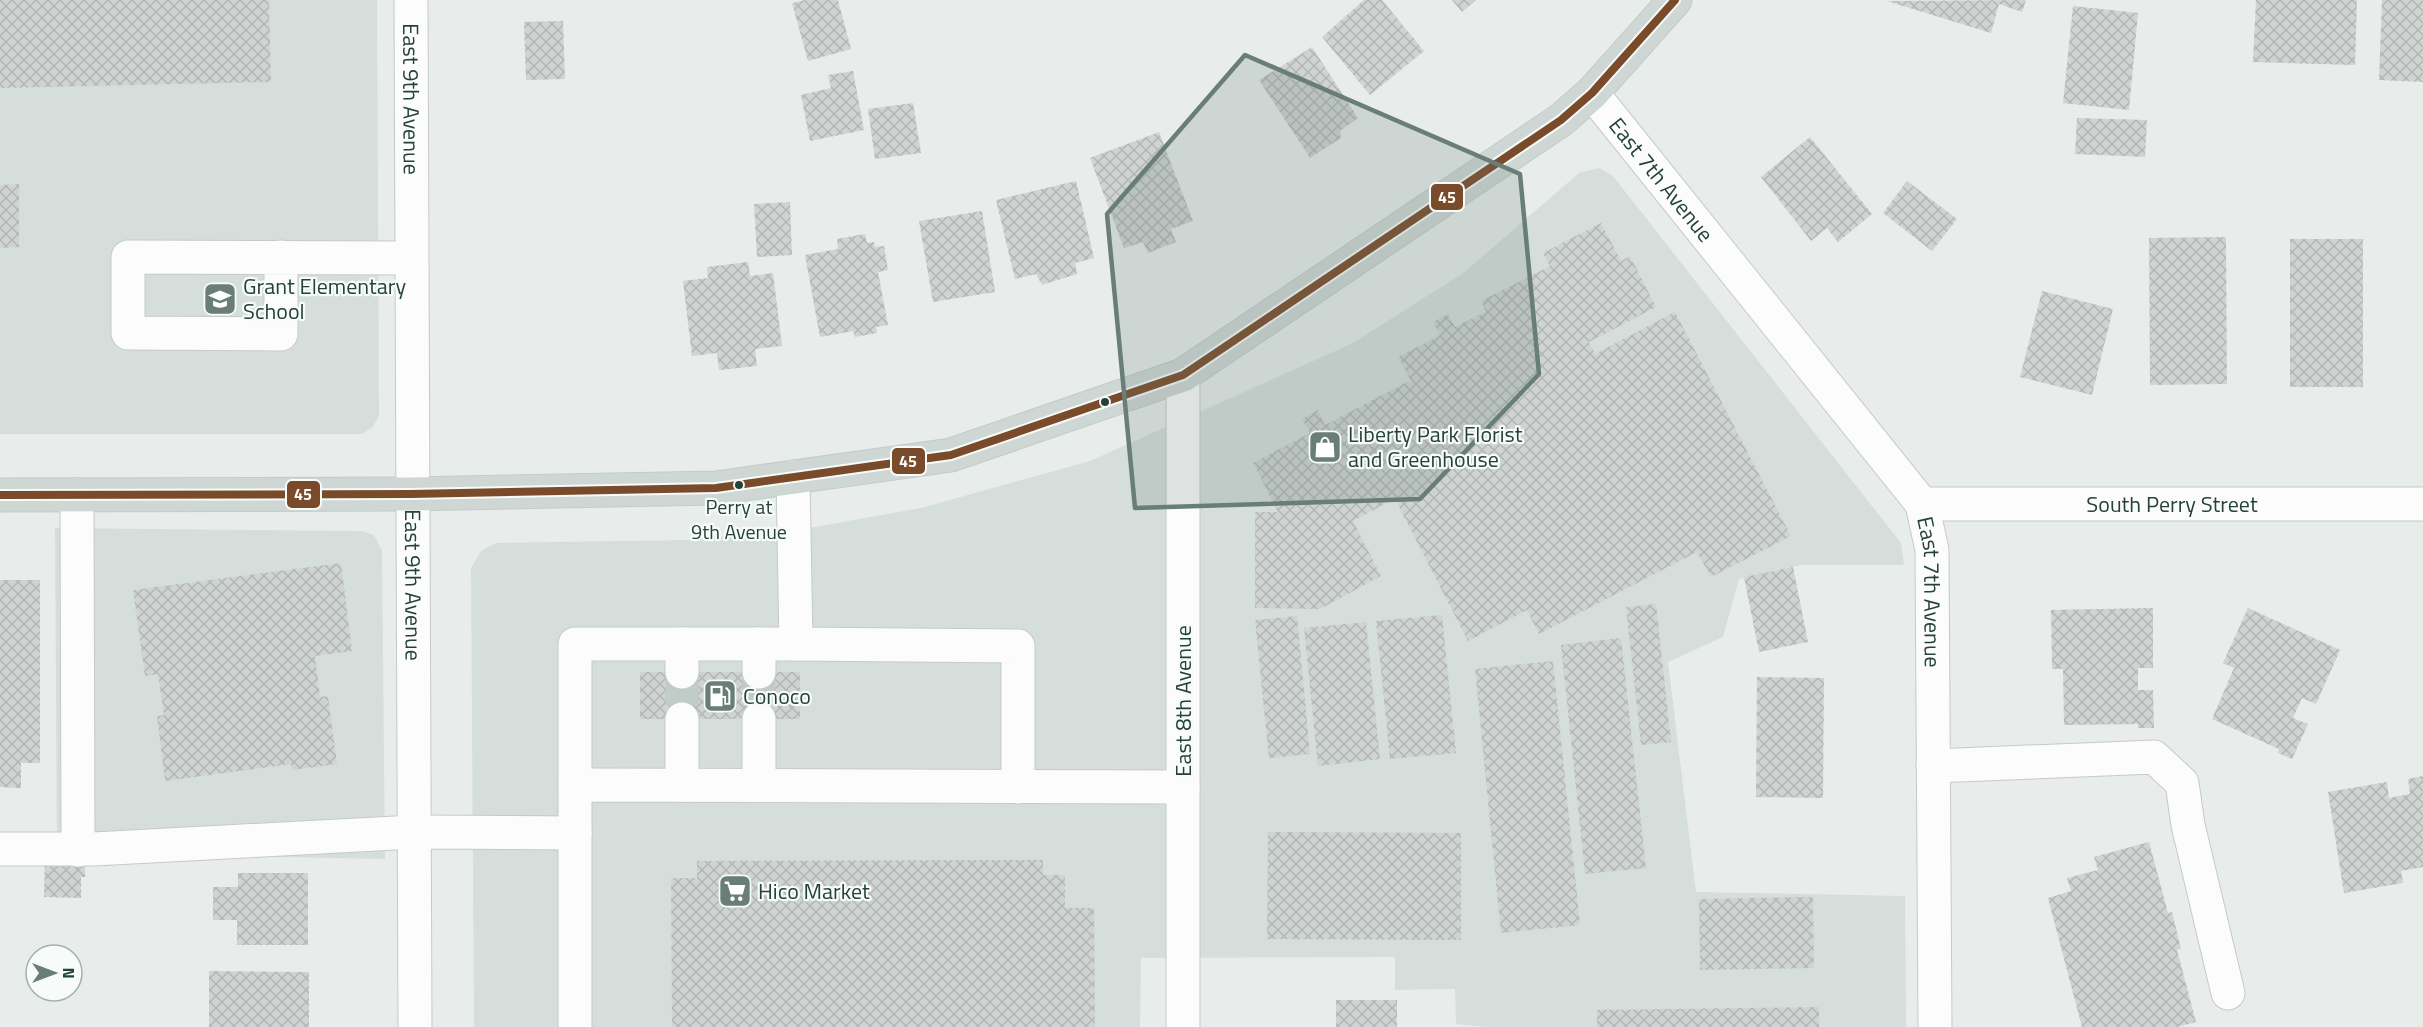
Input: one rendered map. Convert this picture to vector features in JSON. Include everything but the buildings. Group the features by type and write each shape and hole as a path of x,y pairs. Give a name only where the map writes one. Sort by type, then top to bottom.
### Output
{"main road":[{"path":"0,495 411,494 716,488 951,455 1183,375 1561,120 1592,93 1675,0"}],"street":[{"name":"East 9th Avenue","path":"411,0 411,494 415,1027"},
{"name":"East 7th Avenue","path":"1592,93 1922,504 1932,550 1935,1027"},
{"path":"280,257 280,334 128,333 128,257 280,257 411,258"},
{"name":"East 8th Avenue","path":"1183,375 1183,1027"},
{"path":"793,477 796,644"},
{"path":"77,495 78,850"},
{"name":"South Perry Street","path":"1922,504 2423,504"},
{"path":"575,1027 575,644 682,658 759,658 796,644 1018,646 1018,787"},
{"path":"682,719 682,785"},
{"path":"759,719 759,785"},
{"path":"1933,766 2154,757 2182,783 2188,825 2228,993"},
{"path":"575,785 1183,787"},
{"path":"0,849 78,850 414,832 575,833"}],"highlighted area":[{"path":"1245,55 1520,174 1539,374 1420,499 1135,508 1107,214"}],"shaded area":[{"name":"Grant Elementary School","path":"0,0 377,0 379,416 372,428 361,434 0,434"},
{"path":"1599,168 1613,176 1901,543 1904,565 1801,565 1739,579 1723,637 1668,662 1696,892 1905,896 1906,1027 1485,1027 1456,1024 1455,989 1395,990 1395,957 1141,958 1140,1027 474,1027 471,568 481,551 496,543 687,540 809,528 921,508 1090,461 1351,344 1462,274 1579,173"},
{"path":"55,528 362,531 374,535 382,551 385,859 57,853"}],"tunnel":[{"path":"682,672 682,719"},
{"path":"759,672 759,719"}],"transit line":[{"name":"45","path":"0,495 411,494 716,488 951,455 1183,375 1561,120 1592,93 1675,0"}],"place":[{"name":"Grant Elementary School","path":"220,299"},
{"name":"Liberty Park Florist and Greenhouse","path":"1325,447"},
{"name":"Perry at 9th Avenue","path":"739,485"},
{"name":"Conoco","path":"720,696"},
{"name":"Hico Market","path":"735,891"}]}
